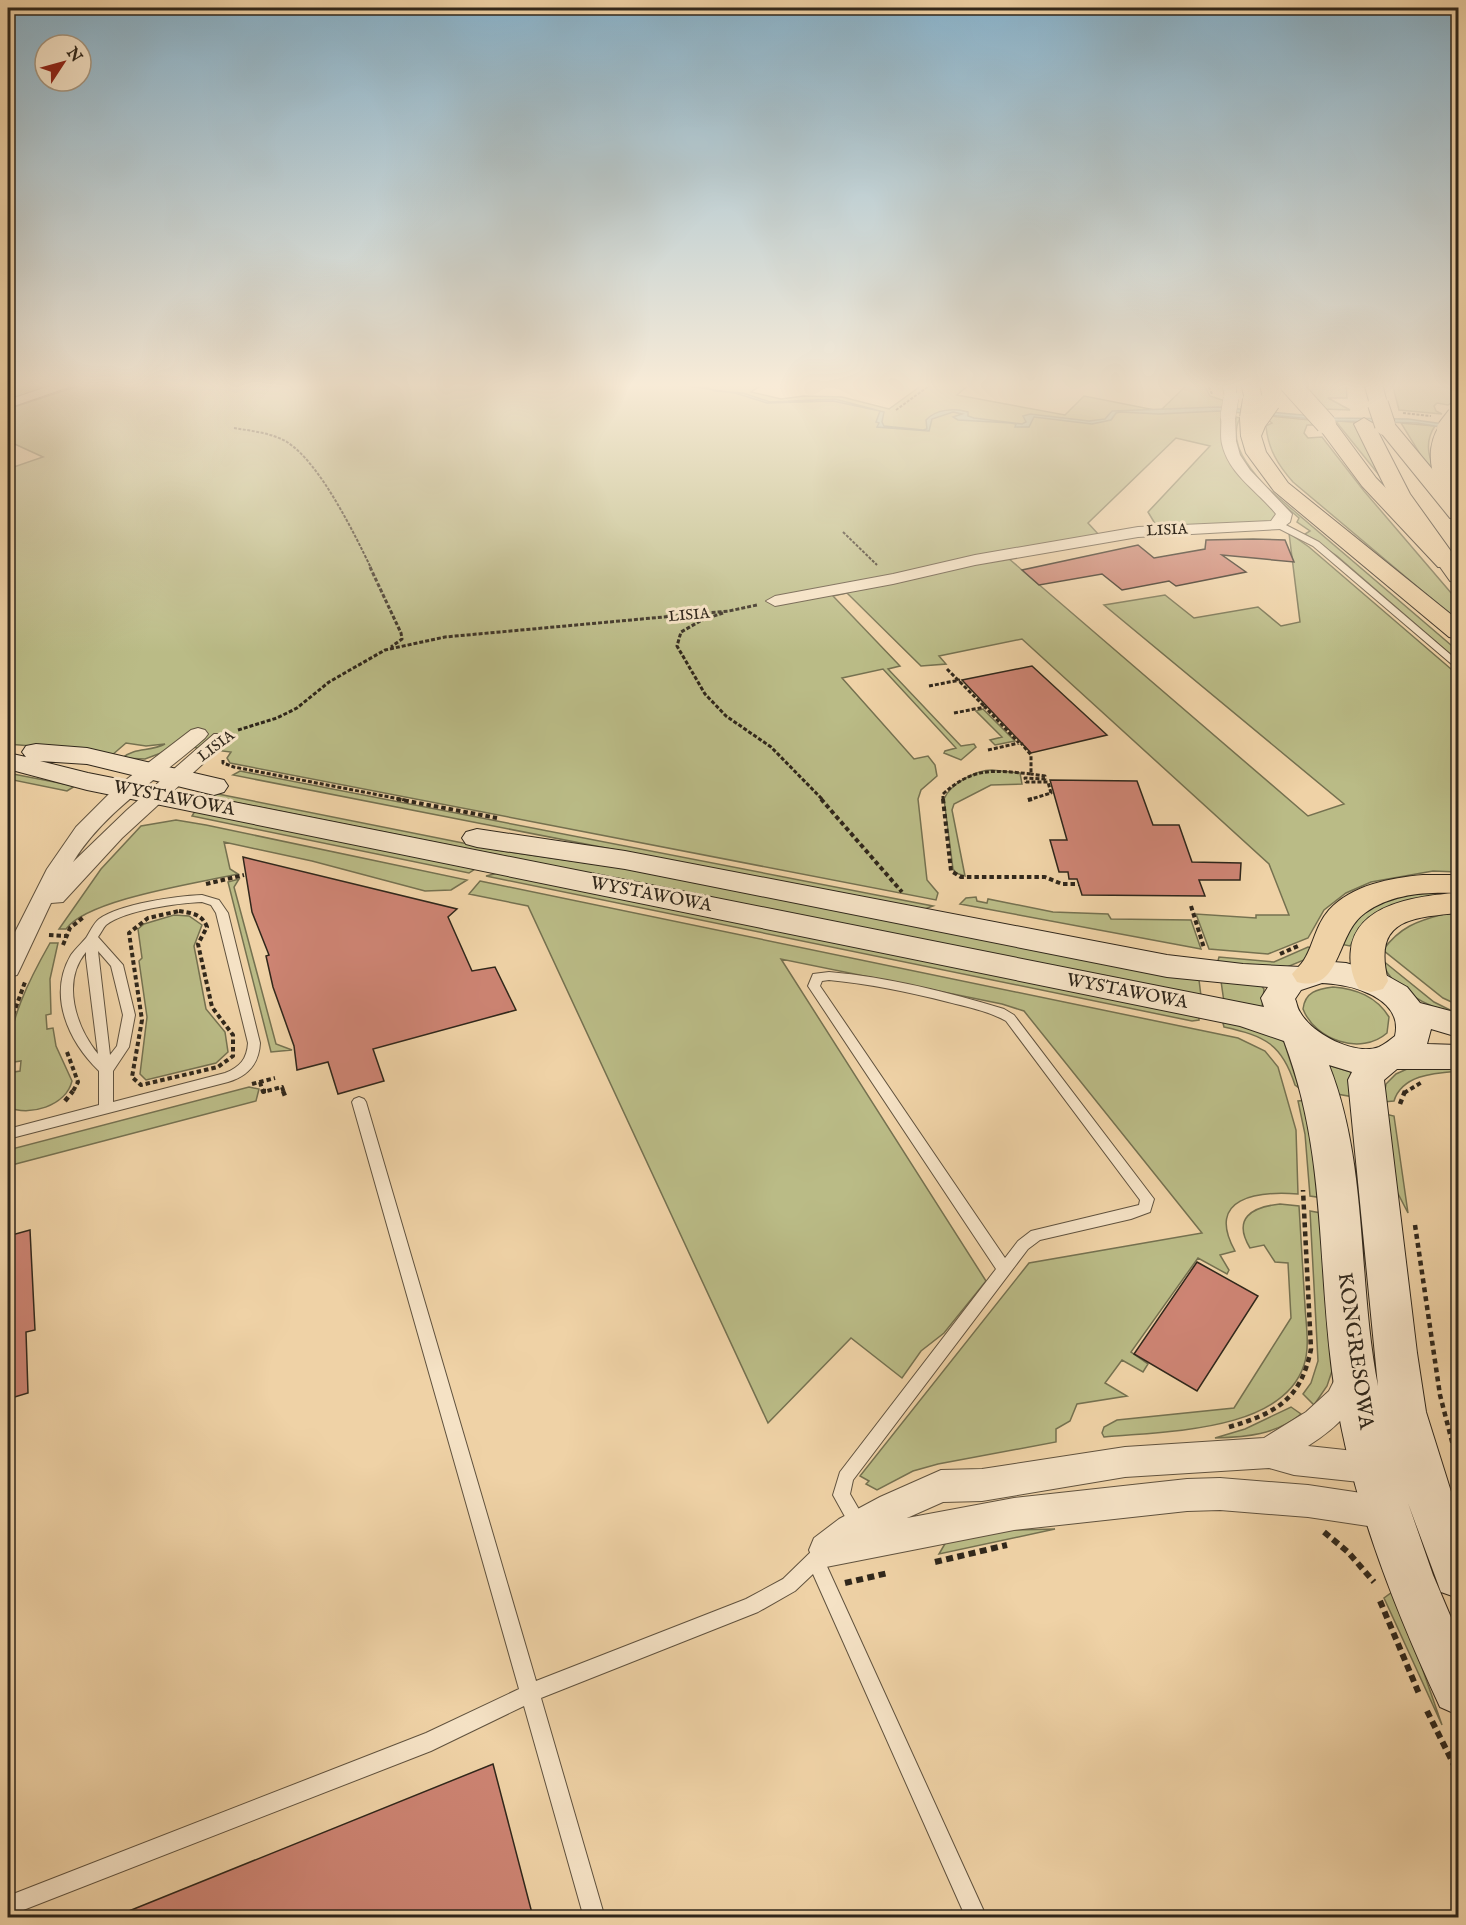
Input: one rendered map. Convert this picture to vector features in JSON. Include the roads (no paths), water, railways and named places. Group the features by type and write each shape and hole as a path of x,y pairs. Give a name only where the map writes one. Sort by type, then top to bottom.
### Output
{"main road":[{"path":"1271,473 1281,487 1458,632"},
{"path":"1362,473 1452,569"},
{"path":"1389,473 1400,495 1452,569"},
{"path":"1410,473 1458,543"},
{"path":"1424,473 1458,513"},
{"path":"1444,473 1458,505"},
{"path":"1304,975 1323,956 1329,934 1335,925 1357,904 1380,893 1411,885 1458,884"},
{"path":"1371,981 1365,966 1366,942 1379,925 1402,912 1423,906 1458,903"}],"street":[{"path":"1246,473 1281,510 1284,519 1277,524"},
{"name":"LISIA","path":"775,601 893,579 936,567 1138,532 1277,524"},
{"name":"LISIA","path":"154,783 198,734"},
{"name":"LISIA","path":"154,783 223,747"},
{"name":"WYSTAWOWA","path":"8,752 61,753 154,783 1263,1019 1297,1035"},
{"name":"WYSTAWOWA","path":"8,761 154,783 501,843 625,860 1167,966 1243,975 1304,975"},
{"path":"8,969 26,934 85,861 124,820 154,783"},
{"path":"1458,1025 1409,1011 1390,992 1371,981 1333,972 1304,975 1284,988 1279,1004 1286,1022 1297,1035 1342,1057 1365,1060 1388,1057 1458,1057"},
{"path":"1388,1057 1407,1047 1414,1034 1409,1011"},
{"name":"KONGRESOWA","path":"1297,1035 1312,1061 1331,1128 1354,1375 1373,1468 1425,1491"},
{"name":"KONGRESOWA","path":"1388,1057 1370,1071 1366,1080 1399,1383 1404,1412 1425,1491 1458,1575"},
{"path":"1269,1454 1325,1415 1340,1401 1354,1375"},
{"path":"821,1555 866,1535 908,1500 941,1486 982,1485 1125,1462 1269,1454 1294,1460 1373,1468"},
{"path":"866,1535 1014,1514 1187,1495 1220,1494 1296,1500 1425,1491"},
{"name":"KONGRESOWA","path":"1425,1491 1412,1579 1458,1689"}],"lane":[{"path":"1277,524 1316,544 1458,665"},
{"path":"8,1134 228,1077 247,1067 253,1060 254,1043 222,913 216,903 205,898 186,899 116,916 101,923 75,960 68,992 74,1031 79,1042 106,1070"},
{"path":"92,937 92,958 106,1070 106,1109"},
{"path":"92,937 117,965 129,1015 123,1047 106,1070"},
{"path":"866,1535 841,1495 846,1477 1023,1245 1035,1235 1145,1208 1147,1199 1010,1018 1000,1012 852,978 823,975 817,977 814,986 1004,1269"},
{"path":"359,1102 594,1917"},
{"path":"8,1906 430,1741 530,1693 752,1606 789,1585 821,1555 977,1917"}]}
